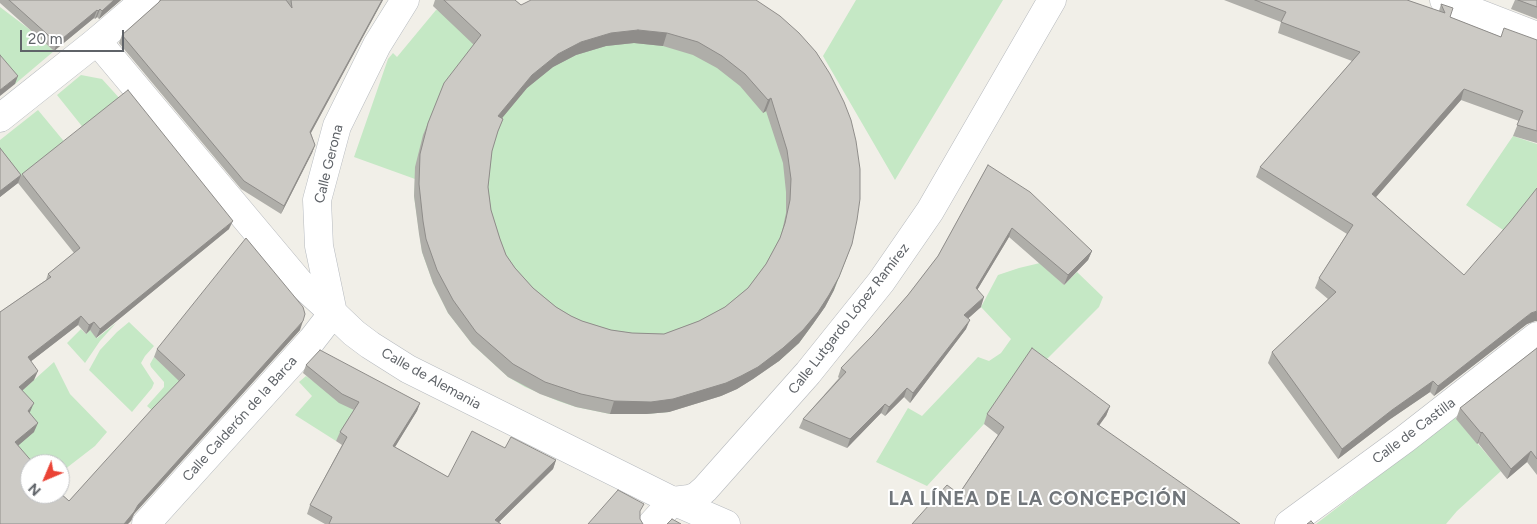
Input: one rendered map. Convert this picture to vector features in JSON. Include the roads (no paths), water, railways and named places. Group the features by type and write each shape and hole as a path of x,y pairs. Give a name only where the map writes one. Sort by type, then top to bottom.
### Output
{"street":[{"path":"0,118 97,41 145,0"},
{"name":"Calle Gerona","path":"333,313 319,246 317,200 337,126 378,44 405,0"},
{"name":"Calle Lutgardo López Ramírez","path":"673,501 689,499 697,496 705,489 808,373 880,282 930,211 1052,0"},
{"path":"1444,0 1537,36"},
{"name":"Calle de Alemania","path":"97,41 299,282 370,345 408,369 673,501 726,524"},
{"name":"Calle Calderón de la Barca","path":"146,524 312,340 333,313"},
{"name":"Calle de Castilla","path":"1289,524 1405,439 1537,336"},
{"path":"652,524 673,501"}],"district":[{"name":"LA LÍNEA DE LA CONCEPCIÓN","path":"1038,499"}]}
